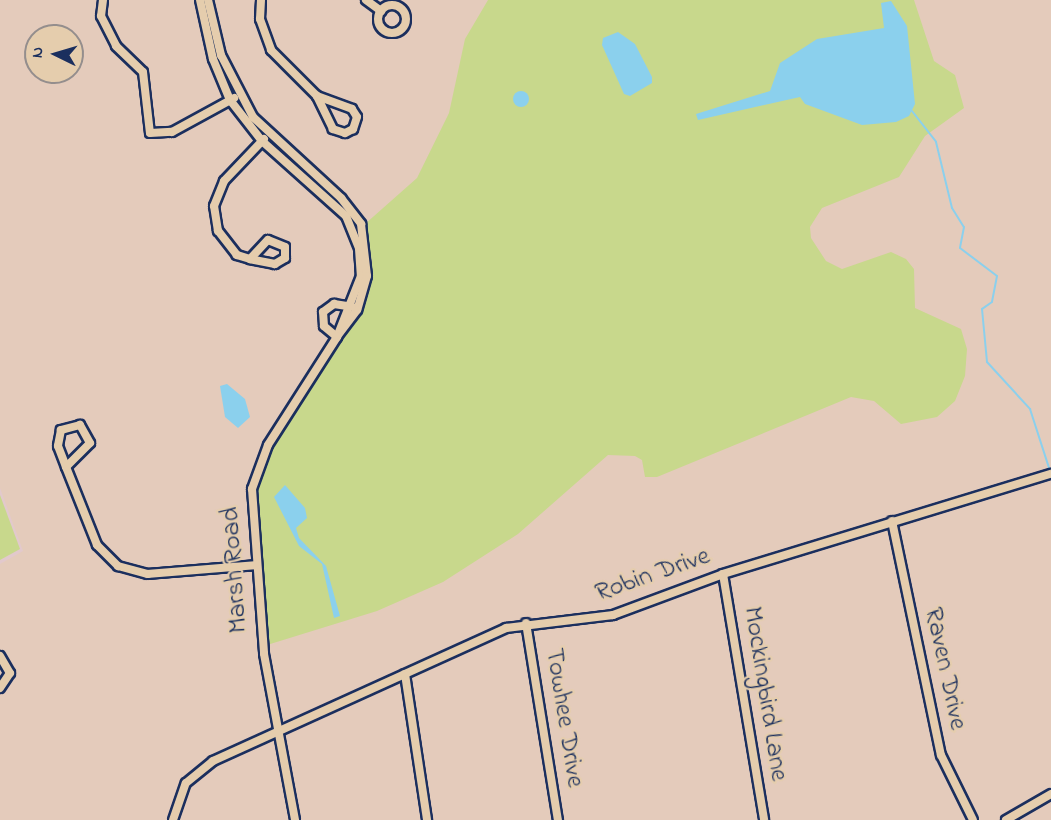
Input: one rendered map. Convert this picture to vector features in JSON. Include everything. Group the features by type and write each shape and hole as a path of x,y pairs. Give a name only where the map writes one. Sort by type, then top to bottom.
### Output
{"street":[{"path":"103,0 101,16 116,46 143,72 150,133 172,132 239,95"},
{"name":"Marsh Road","path":"200,0 213,59 230,100 265,138 335,205 353,227 361,276 353,308 256,469 252,489 257,565 277,731 295,820"},
{"name":"Marsh Road","path":"208,0 216,41 239,95 265,138"},
{"path":"261,0 260,19 272,50 317,96 333,129 345,134 353,129 357,117 352,109 317,96"},
{"path":"366,0 381,11"},
{"path":"250,260 268,240 285,248 279,263 250,260 224,242 214,206 224,182 265,138"},
{"path":"337,337 324,326 324,312 330,305 353,308"},
{"path":"66,467 90,443 80,425 65,426 58,435 66,467 97,545 118,566 148,574 257,565"},
{"name":"Robin Drive","path":"173,820 181,793 194,775 277,731 526,622 613,615 723,574 1051,474"},
{"name":"Raven Drive","path":"892,521 939,747 973,820"},
{"name":"Mockingbird Lane","path":"723,574 764,820"},
{"name":"Towhee Drive","path":"526,622 558,820"},
{"path":"0,656 10,673 0,688"},
{"path":"405,674 426,820"},
{"path":"1006,820 1051,794"}],"shaded area":[{"path":"0,488 23,551 0,564"}],"green space":[{"path":"488,0 914,0 934,61 955,75 964,108 925,136 899,177 822,208 810,227 811,238 826,261 842,269 891,252 906,259 914,269 915,308 961,329 967,349 965,376 955,401 937,417 901,424 874,401 851,397 657,477 645,477 642,460 635,456 608,455 518,534 443,582 377,611 267,645 256,484 274,443 361,309 372,262 365,224 417,178 449,113 465,39"},
{"path":"0,495 20,549 0,560"}],"water":[{"path":"891,1 907,26 915,104 909,116 896,122 862,125 805,104 800,97 698,120 696,114 770,91 780,63 817,39 884,28 881,3"},
{"path":"618,32 635,44 652,77 652,83 630,96 624,94 602,45 603,38"},
{"path":"521,91 529,99 521,107 513,99"},
{"path":"227,384 245,399 250,417 238,428 225,417 220,386"},
{"path":"285,485 305,508 307,518 296,528 299,538 326,566 340,616 334,618 322,564 299,546 274,497"}],"waterway":[{"path":"912,111 936,142 952,208 964,227 960,248 997,276 992,302 982,309 987,362 1030,409 1050,471"}]}
